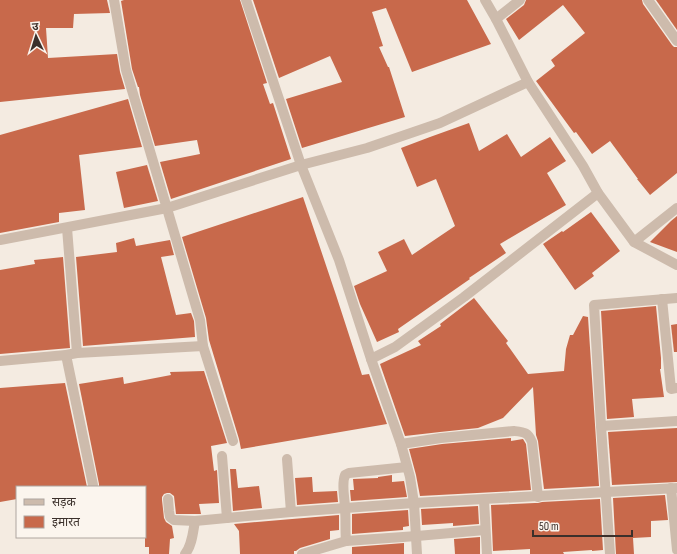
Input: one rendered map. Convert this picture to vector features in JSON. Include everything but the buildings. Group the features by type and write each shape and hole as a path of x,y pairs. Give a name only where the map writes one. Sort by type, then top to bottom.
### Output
{"street":[{"path":"114,0 126,70 200,320 203,346 234,441"},
{"path":"246,0 301,165 339,260 371,359 401,444 414,503 417,554"},
{"path":"485,0 528,82 583,166 598,193 634,242 677,265"},
{"path":"496,19 520,0"},
{"path":"648,0 677,41"},
{"path":"0,240 167,208 301,165 367,148 440,123 528,82"},
{"path":"371,359 395,347 464,297 598,193"},
{"path":"634,242 677,208"},
{"path":"67,228 77,353"},
{"path":"610,554 594,305 677,298"},
{"path":"662,299 673,363 671,389 677,388"},
{"path":"0,361 77,353 203,346"},
{"path":"66,355 93,485"},
{"path":"601,426 677,421"},
{"path":"401,444 441,438 514,431 522,432 530,436 532,442 538,497"},
{"path":"222,456 227,518"},
{"path":"286,459 291,512"},
{"path":"346,541 343,485 345,475 349,472 407,467"},
{"path":"168,499 170,517 174,520 195,521 414,503 674,488 677,550"},
{"path":"484,500 487,554"},
{"path":"186,552 193,535 195,521"},
{"path":"302,554 346,541 485,530"}]}
